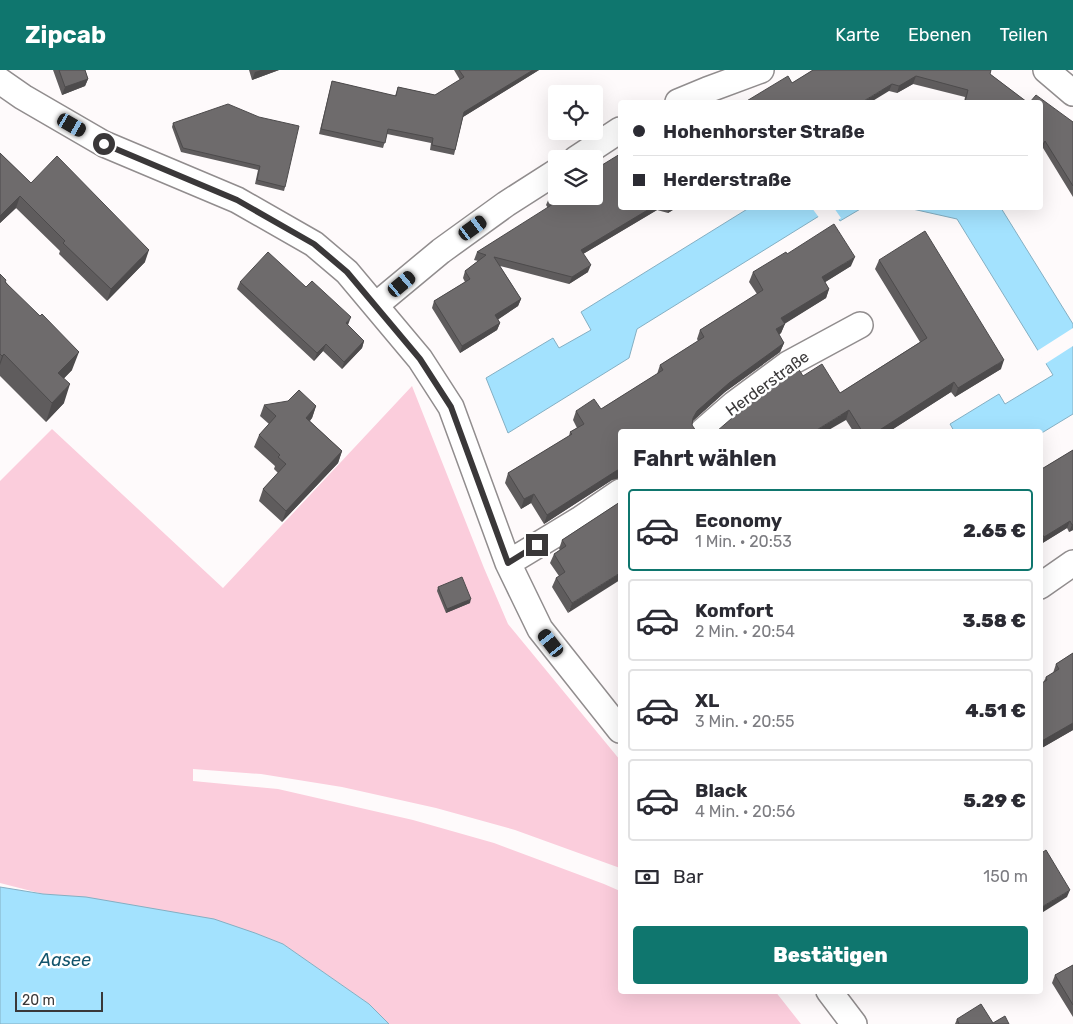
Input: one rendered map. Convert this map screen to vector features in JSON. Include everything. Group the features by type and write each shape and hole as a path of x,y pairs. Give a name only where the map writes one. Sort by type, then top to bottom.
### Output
{"street":[{"path":"683,100 761,70"},
{"path":"1046,70 1073,93"},
{"path":"0,81 23,97 104,144 237,200 314,244 347,272 420,359 451,407 508,563 540,629 618,727"},
{"path":"590,150 618,131"},
{"path":"376,306 441,251 506,204 548,177"},
{"name":"Herderstraße","path":"705,429 734,404 788,364 860,324"},
{"path":"508,563 579,520 618,493"},
{"path":"1043,584 1073,563"},
{"path":"831,994 854,1024"}],"shaded area":[{"path":"412,386 508,624 618,758 618,867 515,830 436,808 342,787 261,774 193,769 193,781 278,789 413,820 494,843 604,884 618,890 618,994 777,994 801,1024 388,1024 369,1004 283,944 255,933 43,894 0,883 0,481 52,429 223,588"}],"water":[{"path":"746,210 829,210 637,329 629,358 508,433 486,378 553,338 559,348 591,330 581,312"},
{"path":"833,210 859,210 840,221"},
{"path":"917,210 1002,210 1073,324 1073,414 1043,432 1043,429 953,429 950,424 999,394 1005,404 1053,375 957,219"},
{"name":"Aasee","path":"0,887 43,894 86,897 214,919 255,933 283,944 369,1004 389,1024 0,1024"}],"pier":[{"path":"813,210 835,210 841,218 838,220 832,212 820,219"},
{"path":"1073,328 1073,346 1045,364 1037,351"}],"building":[{"path":"59,70 85,70 88,79 65,87"},
{"path":"459,70 533,70 464,112 455,150 432,145 433,138 388,129 385,143 321,129 332,81 396,96 398,87 435,95 464,77"},
{"path":"813,70 991,70 990,74 1024,100 966,100 968,90 916,76 899,86 892,84 865,100 748,100 788,76 792,83"},
{"path":"1036,95 1043,100 1032,100"},
{"path":"1043,100 1073,122 1073,186 1045,141 1043,144"},
{"path":"228,104 259,117 299,126 285,187 257,180 260,166 183,148 173,123"},
{"path":"0,153 31,183 57,156 149,250 111,289 63,243 65,241 20,196 0,216"},
{"path":"618,155 618,210 648,210 581,250 591,265 572,277 494,257 521,299 495,315 500,323 462,346 434,301 470,279 465,271 486,255 477,252 551,205 603,205 603,164"},
{"path":"834,224 855,257 822,277 829,289 781,318 785,324 776,329 784,343 729,383 697,411 692,425 695,429 618,429 618,470 547,515 534,494 524,499 508,473 572,434 570,432 584,424 576,411 594,399 601,409 663,370 660,365 704,337 700,330 763,290 753,272 786,252 787,254"},
{"path":"925,231 1004,360 958,388 954,382 881,429 861,429 849,410 818,429 719,429 746,406 798,368 803,376 822,364 840,393 927,338 879,260"},
{"path":"268,252 306,287 312,281 351,317 346,323 364,341 344,362 326,344 317,353 240,282"},
{"path":"0,274 6,280 5,282 40,316 42,314 79,352 58,373 70,384 52,403 4,354 2,356 0,354"},
{"path":"299,390 316,406 306,418 342,451 286,511 263,489 286,464 278,457 280,455 259,435 276,416 264,405 288,401"},
{"path":"1073,450 1073,524 1070,521 1044,537 1043,536 1043,468"},
{"path":"618,503 618,574 572,603 556,578 565,572 554,554 566,546 562,540"},
{"path":"462,577 471,599 447,609 438,587"},
{"path":"1073,653 1073,723 1043,740 1043,682 1047,680 1046,677 1059,669 1056,664"},
{"path":"1046,850 1070,890 1043,906 1043,852"},
{"path":"1073,965 1073,1005 1055,975"},
{"path":"981,1004 993,1023 1005,1016 1009,1024 959,1024 957,1019"}],"route":[{"path":"104,144 237,200 314,244 347,272 420,359 451,407 508,563 537,545"}]}
